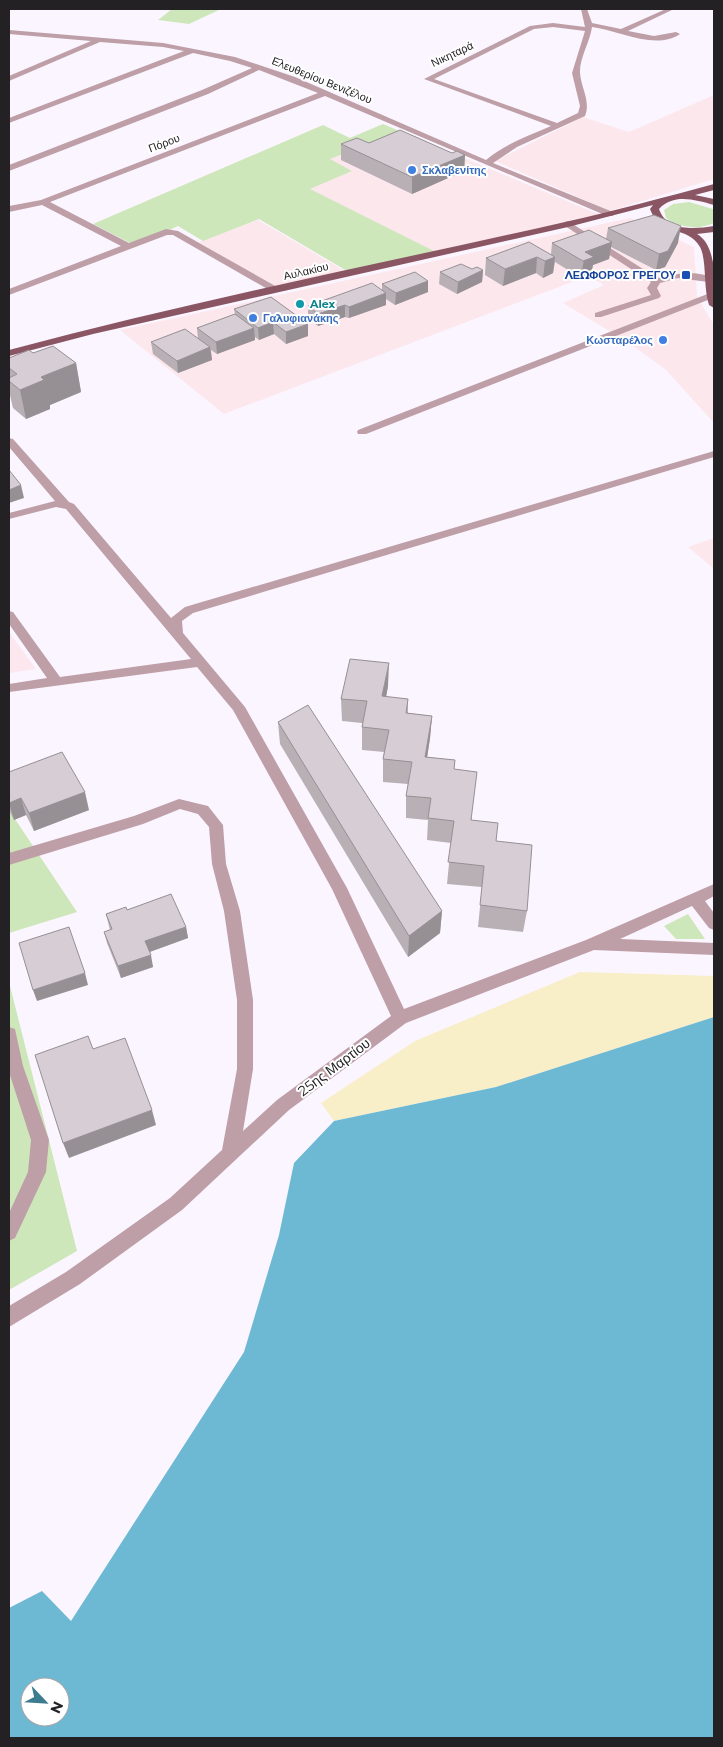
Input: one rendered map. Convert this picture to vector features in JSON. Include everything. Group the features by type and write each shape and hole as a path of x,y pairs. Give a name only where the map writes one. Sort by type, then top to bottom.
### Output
{"main road":[{"path":"676,197 714,187"},
{"name":"Αυλακίου","path":"9,353 91,331 568,224 676,197"},
{"path":"676,197 699,198 714,202"},
{"path":"660,221 655,215 654,209 666,199"},
{"name":"Αυλακίου","path":"610,214 632,213 682,230"},
{"path":"682,230 714,229"},
{"path":"682,230 702,241 707,249 708,279 712,300"},
{"path":"708,267 714,244"}],"street":[{"path":"488,163 498,154 514,145 582,114 584,106 576,73 589,27 584,9"},
{"path":"622,31 671,9"},
{"name":"Νικηταρά","path":"557,126 428,79 542,24 589,27"},
{"path":"589,27 622,31 653,38 676,34"},
{"name":"Ελευθερίου Βενιζέλου","path":"9,32 101,39 194,50 260,67 326,93 610,214"},
{"path":"9,79 101,39"},
{"path":"9,121 194,50"},
{"path":"9,168 205,92 260,67"},
{"name":"Πόρου","path":"9,209 43,202 326,93"},
{"path":"43,202 128,246"},
{"path":"568,224 656,281"},
{"path":"9,292 166,232 174,233 274,290"},
{"path":"675,309 656,296 652,288 656,281 678,275 708,279"},
{"path":"598,315 656,296"},
{"path":"362,432 675,309 712,300"},
{"path":"9,441 64,504"},
{"path":"177,634 176,620 190,610 714,454"},
{"path":"9,516 56,504 70,506 238,707 339,888 400,1018"},
{"path":"9,615 56,681"},
{"path":"9,688 199,662"},
{"path":"9,860 138,820 180,804 203,810 216,825 219,864 232,911 245,1000 245,1069 230,1153"},
{"path":"592,944 714,890"},
{"path":"694,898 714,924"},
{"name":"25ης Μαρτίου","path":"9,1316 73,1278 176,1204 283,1105 400,1018 592,944 714,949"},
{"path":"9,1034 15,1066 40,1140 37,1172 9,1232"}],"shaded area":[{"path":"714,95 714,179 610,211 495,161 583,117 629,132"},
{"path":"411,136 603,216 436,252 309,189 351,171 329,159 369,144"},
{"path":"630,218 694,247 697,297 714,325 714,423 665,369 626,341 563,303 604,285 588,276 224,414 120,330"},
{"path":"258,220 345,271 275,288 199,242"},
{"path":"714,538 714,569 688,547"},
{"path":"9,632 36,669 9,673"}],"green space":[{"path":"172,9 221,9 189,24 158,20"},
{"path":"383,124 411,136 369,144 330,159 352,171 310,189 436,252 347,271 259,219 203,241 178,226 136,246 93,224 323,125 350,138"},
{"path":"689,202 713,209 714,223 702,227 689,227 677,224 666,218 664,210 673,204"},
{"path":"9,810 77,912 9,933"},
{"path":"688,914 705,939 676,939 664,926"},
{"path":"9,982 77,1251 9,1290"}],"sand":[{"path":"580,972 714,976 714,1017 496,1087 334,1121 321,1103 415,1041"}],"water":[{"path":"714,1017 714,1738 9,1738 9,1608 42,1591 71,1621 244,1352 279,1235 294,1163 334,1121 496,1087"}],"building":[{"path":"400,130 452,153 457,151 465,155 412,177 341,144 357,138 369,143"},
{"path":"654,215 681,226 668,251 659,254 608,228"},
{"path":"589,230 612,242 585,252 594,257 583,261 552,243"},
{"path":"529,242 555,257 545,261 537,257 505,269 486,258"},
{"path":"461,264 472,269 477,267 483,270 458,282 440,272"},
{"path":"415,272 428,281 396,293 382,284"},
{"path":"372,283 386,293 349,307 345,305 318,314 308,306"},
{"path":"271,297 308,324 286,332 273,322 258,328 234,309"},
{"path":"235,314 254,328 216,342 197,328"},
{"path":"185,329 210,347 177,361 151,342"},
{"path":"53,346 76,363 41,377 44,380 20,390 9,381 9,378 17,374 9,368 9,358 29,350 33,353"},
{"path":"9,470 21,485 9,490"},
{"path":"350,659 389,663 382,696 408,699 406,713 432,716 425,757 455,760 454,769 477,772 471,820 498,823 496,841 532,845 527,911 480,905 484,866 448,862 454,821 428,818 431,798 406,796 412,762 383,759 389,730 362,727 367,701 341,699"},
{"path":"308,705 442,911 409,936 278,722"},
{"path":"62,752 85,792 29,813 21,798 9,803 9,772"},
{"path":"171,894 186,927 145,941 151,955 118,966 104,932 112,929 106,914 126,907 127,910"},
{"path":"69,927 85,973 33,990 19,943"},
{"path":"88,1036 93,1049 125,1038 152,1110 63,1143 35,1055"}],"place":[{"name":"Σκλαβενίτης","path":"412,170"},
{"name":"ΛΕΩΦΟΡΟΣ ΓΡΕΓΟΥ","path":"686,275"},
{"name":"Alex","path":"300,304"},
{"name":"Γαλυφιανάκης","path":"253,318"},
{"name":"Κωσταρέλος","path":"663,340"}]}
